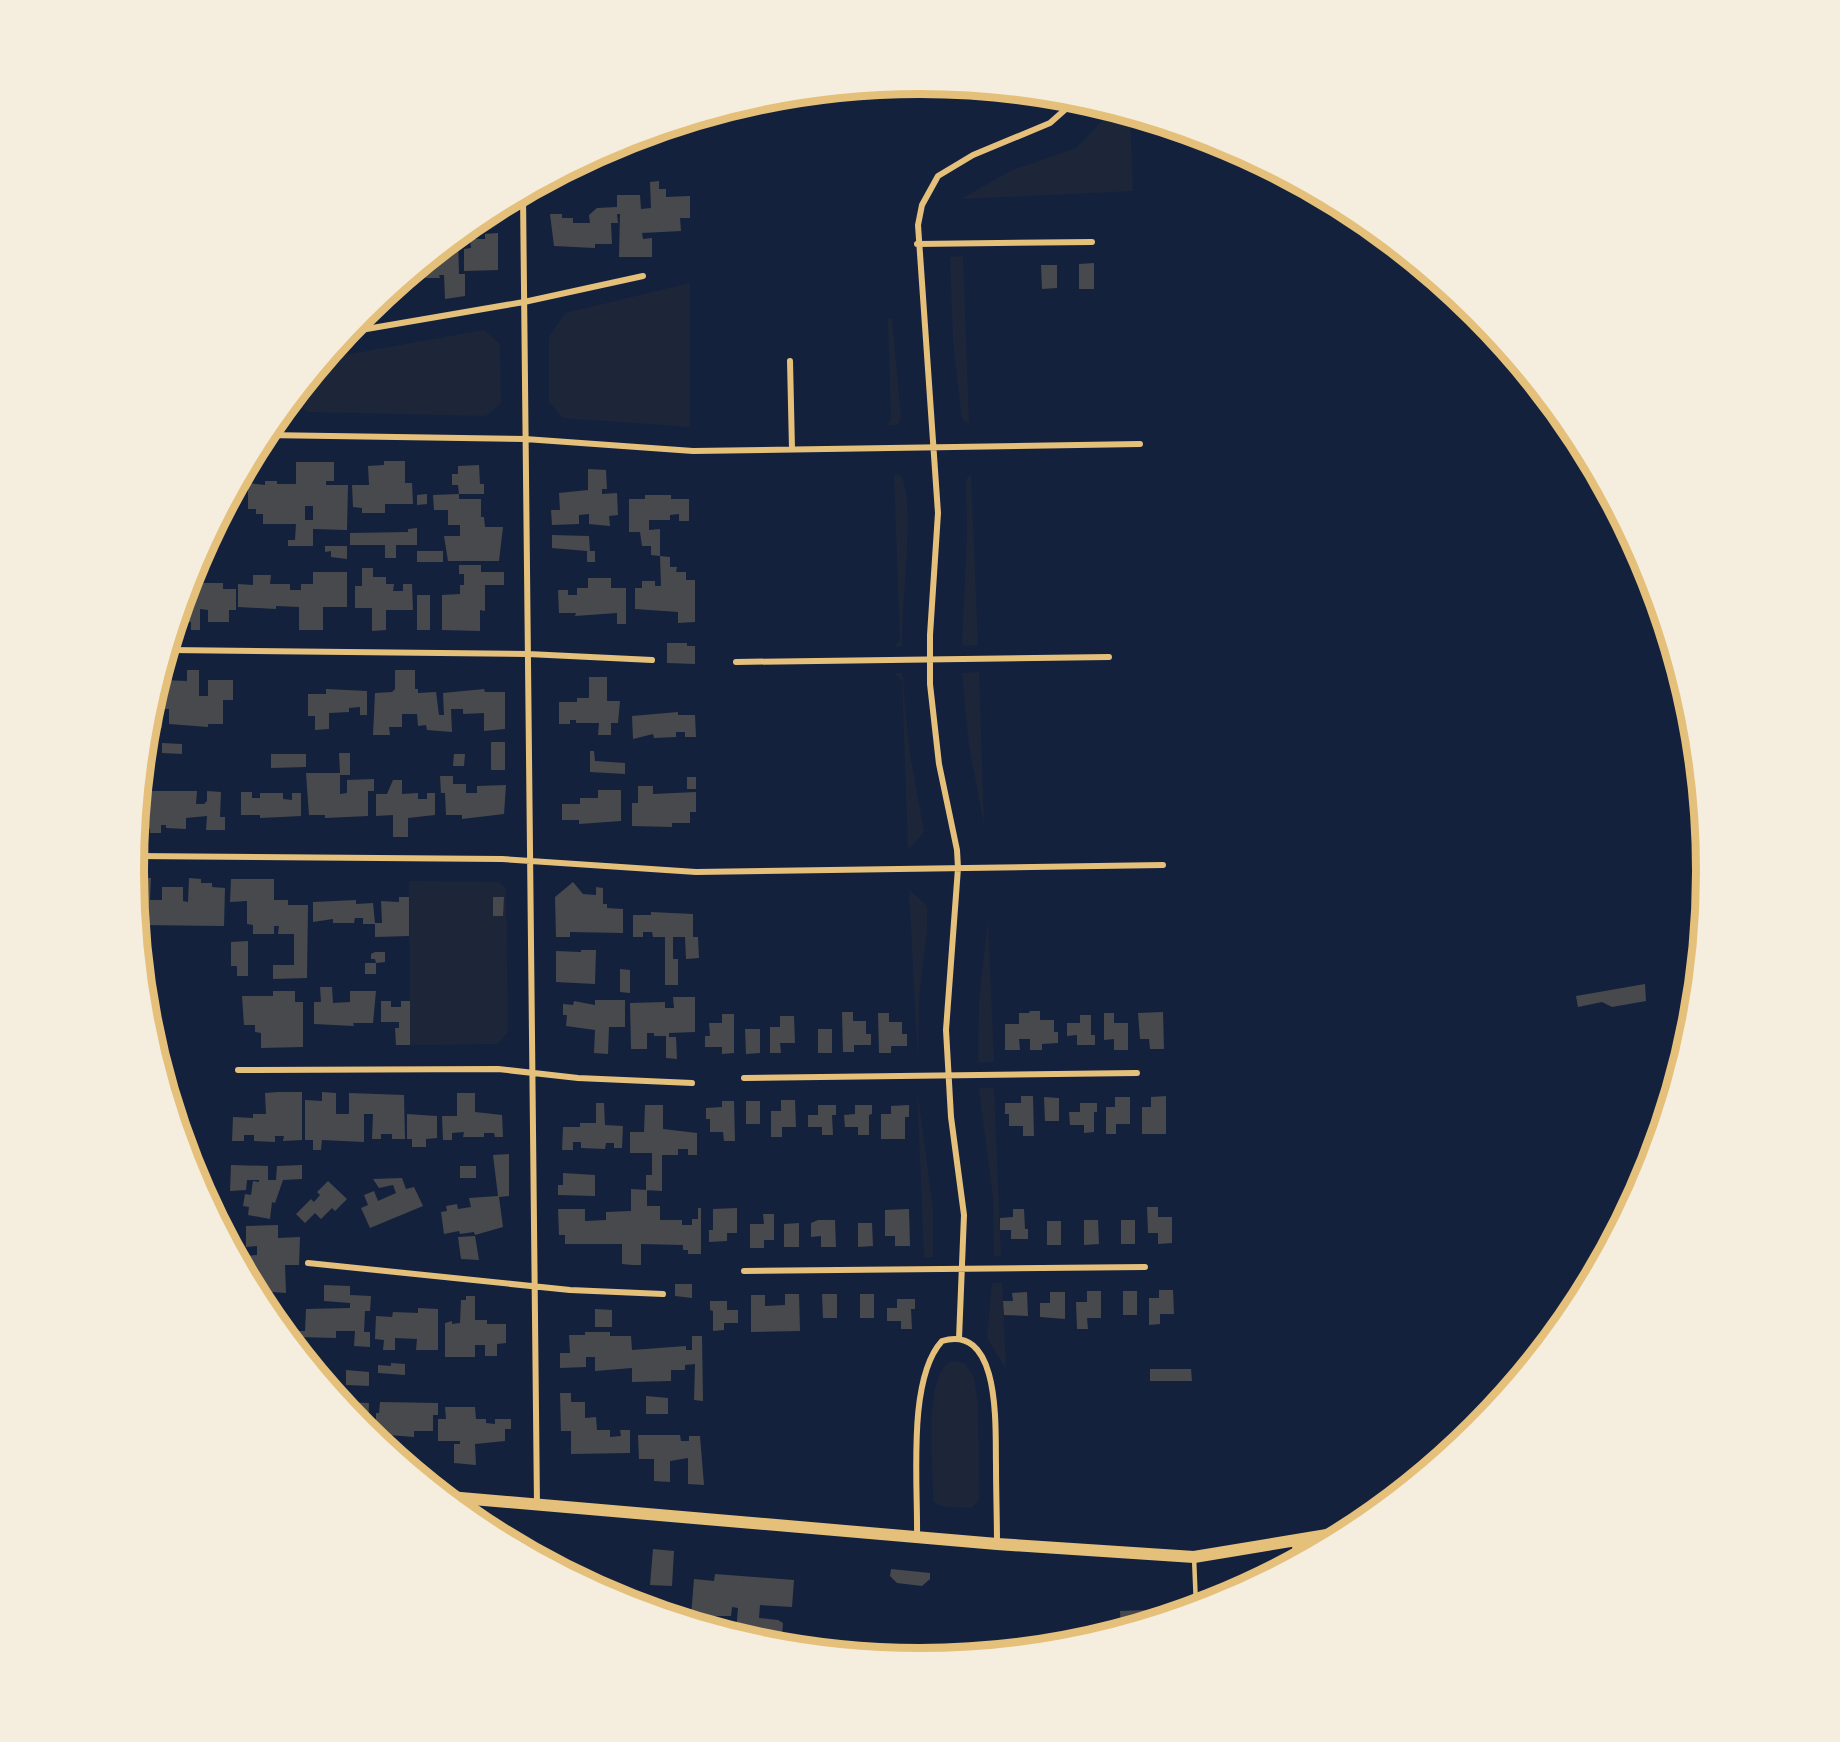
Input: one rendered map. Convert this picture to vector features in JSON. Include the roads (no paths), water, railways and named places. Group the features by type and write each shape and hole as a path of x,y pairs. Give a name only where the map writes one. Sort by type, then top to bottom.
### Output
{"main road":[{"path":"463,1498 917,1535 997,1544 1194,1557 1318,1537"}],"street":[{"path":"959,1339 964,1215 951,1117 946,1011 955,933 958,868 935,740 930,660 938,513 936,448 917,244 922,206 938,176 973,155 1050,123 1067,108"},
{"path":"523,204 537,1505"},
{"path":"917,244 1092,242"},
{"path":"364,329 524,302 643,276"},
{"path":"790,361 792,449"},
{"path":"278,434 525,439 693,451 1140,444"},
{"path":"176,650 528,654 652,660"},
{"path":"736,662 1109,657"},
{"path":"144,856 530,861 696,872 1163,865"},
{"path":"238,1070 498,1069 692,1083"},
{"path":"744,1078 1137,1073"},
{"path":"308,1263 535,1285 663,1294"},
{"path":"744,1271 1145,1267"},
{"path":"917,1535 918,1414 926,1365 942,1341 959,1339 971,1344 981,1355 992,1383 995,1408 997,1544"},
{"path":"1294,1541 1296,1550"}],"lane":[{"path":"1194,1557 1196,1596"}]}
